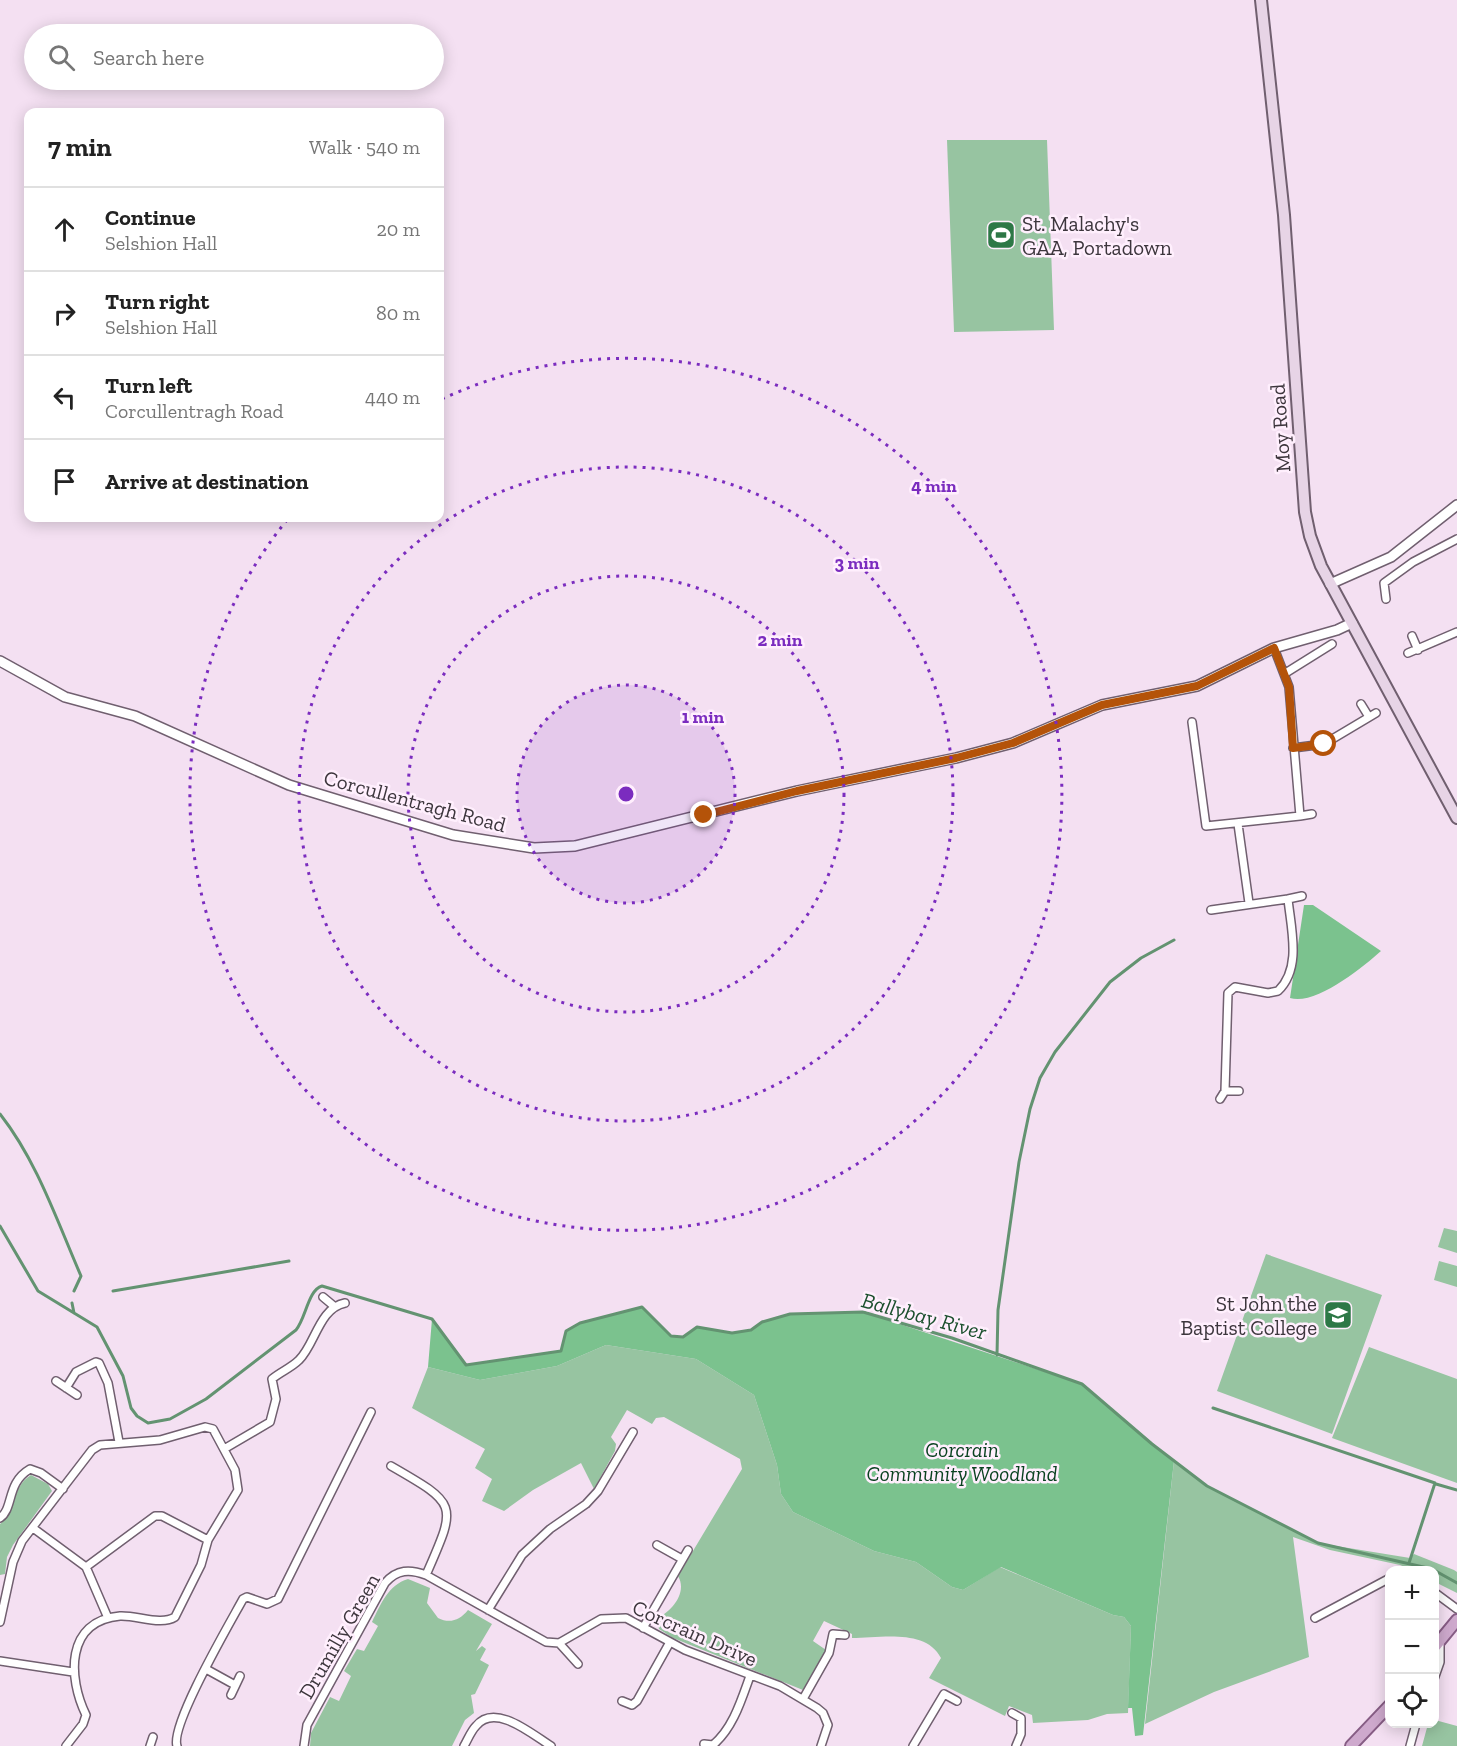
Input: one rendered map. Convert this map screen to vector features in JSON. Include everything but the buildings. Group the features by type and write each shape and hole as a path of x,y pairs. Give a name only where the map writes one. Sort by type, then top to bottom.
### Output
{"main road":[{"name":"Moy Road","path":"1261,0 1284,215 1305,512 1314,550 1330,584 1457,818"},
{"path":"1439,1642 1457,1620"},
{"path":"1351,1746 1385,1709"}],"street":[{"path":"1330,584 1391,557 1457,505"},
{"path":"1376,591 1413,562 1457,538"},
{"path":"1384,583 1386,599"},
{"name":"Corcullentragh Road","path":"0,661 65,696 135,716 289,784 453,835 534,849 575,846 797,791 956,758 1013,743 1102,705 1187,689 1205,683 1274,648 1352,623"},
{"path":"1408,653 1457,632"},
{"path":"1412,636 1418,650"},
{"path":"1284,674 1332,644"},
{"path":"1274,648 1289,687 1300,816"},
{"path":"1293,748 1324,744 1372,715 1361,704"},
{"path":"1192,722 1203,822 1206,826 1312,814"},
{"path":"1238,824 1249,903"},
{"path":"1211,910 1302,896"},
{"path":"1220,1099 1225,1090 1228,993 1235,987 1268,993 1278,991 1283,987 1294,947 1288,899"},
{"path":"1225,1090 1239,1091"},
{"path":"324,1297 335,1307"},
{"path":"224,1449 270,1422 276,1399 272,1379 301,1359 316,1330 335,1307 345,1303"},
{"path":"66,1388 82,1368 96,1362 99,1364 108,1383 119,1442"},
{"path":"56,1381 77,1395"},
{"path":"177,1746 178,1726 243,1599 248,1598 267,1604 278,1599 371,1412"},
{"path":"0,1622 8,1580 22,1541 92,1450 100,1445 160,1440 210,1427 235,1470 238,1490 208,1540 201,1565 186,1599 172,1619 164,1621 135,1616 108,1618 84,1635 76,1648 73,1672 79,1701 86,1715 83,1724 66,1746"},
{"path":"488,1610 522,1556 550,1529 586,1504 598,1491 633,1432"},
{"path":"391,1466 436,1492 447,1511 447,1524 426,1575 540,1640 559,1643 578,1664"},
{"path":"0,1518 8,1510 10,1491 30,1469 41,1473 63,1488"},
{"path":"86,1567 155,1516 162,1516 208,1540"},
{"path":"33,1528 86,1567 108,1618"},
{"path":"657,1545 682,1559"},
{"path":"643,1628 688,1550"},
{"name":"Drumilly Green","path":"304,1746 307,1725 385,1583 398,1572 407,1570 426,1575"},
{"path":"0,1578 8,1580"},
{"path":"1315,1618 1385,1580"},
{"path":"1439,1596 1457,1609"},
{"name":"Corcrain Drive","path":"559,1643 601,1619 626,1618 670,1642 750,1676 780,1686 803,1699 823,1713 828,1725 821,1746"},
{"path":"803,1699 829,1653 833,1634 844,1635"},
{"path":"622,1701 632,1705 637,1701 670,1642"},
{"path":"0,1661 73,1672"},
{"path":"206,1669 235,1684"},
{"path":"231,1695 240,1676"},
{"path":"704,1744 713,1745 723,1736 750,1676"},
{"path":"913,1746 944,1694 957,1701"},
{"path":"1012,1713 1021,1718 1022,1734 1016,1746"},
{"path":"464,1746 479,1723 494,1717 504,1718 551,1746"},
{"path":"1410,1746 1415,1728"},
{"path":"150,1746 153,1737"}],"green space":[{"name":"St. Malachy's GAA, Portadown","path":"947,140 1047,140 1054,330 954,332"},
{"path":"1304,905 1313,905 1381,951 1338,984 1300,999 1290,998"},
{"path":"1444,1228 1457,1231 1457,1253 1438,1247"},
{"path":"1266,1254 1382,1295 1332,1434 1217,1391"},
{"path":"1439,1261 1457,1266 1457,1287 1434,1280"},
{"name":"Corcrain Community Woodland","path":"642,1307 671,1336 683,1337 697,1327 732,1333 751,1330 762,1322 790,1314 863,1312 1082,1384 1174,1461 1143,1735 1135,1736 1132,1708 1128,1708 1131,1626 1124,1617 1113,1615 1001,1567 963,1590 952,1587 916,1562 874,1551 793,1512 781,1494 777,1465 754,1395 696,1359 606,1345 557,1366 480,1380 428,1367 432,1319 466,1365 561,1351 566,1331 580,1323"},
{"path":"606,1345 696,1359 754,1395 777,1465 781,1494 793,1512 874,1551 916,1562 952,1587 963,1590 1000,1567 1113,1615 1124,1617 1131,1626 1128,1713 1107,1714 1088,1720 1033,1723 1032,1715 1009,1706 1005,1716 929,1678 941,1658 925,1642 913,1638 888,1636 852,1638 852,1634 824,1621 813,1641 826,1650 803,1690 673,1638 659,1629 656,1619 667,1612 676,1601 681,1589 678,1576 742,1469 740,1459 664,1417 656,1418 652,1424 627,1410 611,1437 616,1444 615,1451 594,1489 581,1463 533,1490 504,1511 482,1501 492,1479 475,1468 485,1449 412,1408 428,1367 480,1380 557,1366"},
{"path":"1369,1347 1457,1379 1457,1483 1332,1438"},
{"path":"1174,1461 1207,1486 1318,1543 1410,1558 1414,1554 1457,1572 1457,1593 1439,1584 1439,1566 1402,1566 1330,1550 1293,1537 1309,1657 1214,1692 1145,1724"},
{"path":"31,1475 48,1484 52,1491 13,1545 7,1557 5,1574 0,1575 0,1524 9,1513 20,1486"},
{"path":"408,1579 430,1588 427,1603 438,1618 447,1621 454,1620 468,1610 492,1624 476,1651 482,1646 486,1649 480,1660 489,1665 475,1694 471,1695 474,1713 465,1720 452,1746 310,1746 311,1733 330,1697 339,1701 351,1676 344,1671 357,1649 364,1651 378,1626 372,1622 382,1602 390,1590"},
{"path":"1439,1721 1457,1726 1457,1746 1422,1746 1427,1728 1439,1728"}],"waterway":[{"path":"997,1355 998,1310 1019,1162 1030,1109 1040,1078 1055,1052 1110,982 1141,958 1174,940"},
{"path":"0,1114 25,1151 55,1213 81,1276 74,1291"},
{"name":"Ballybay River","path":"0,1226 38,1291 97,1327 123,1376 131,1408 137,1416 148,1423 170,1419 206,1399 296,1330 313,1293 322,1286 432,1319 466,1365 561,1351 566,1331 580,1323 642,1307 671,1336 683,1337 697,1327 732,1333 751,1330 762,1322 790,1314 863,1312 952,1338 1082,1384 1152,1444 1207,1486 1318,1543 1432,1569 1457,1583"},
{"path":"113,1291 289,1261"},
{"path":"72,1303 74,1313"},
{"path":"1213,1408 1435,1483 1409,1563"},
{"path":"1436,1484 1457,1490"}],"place":[{"name":"St. Malachy's GAA, Portadown","path":"1001,235"},
{"name":"St John the Baptist College","path":"1338,1315"}],"route":[{"path":"704,815 797,791 956,758 1013,743 1102,705 1197,686 1274,648 1289,687 1293,748 1324,744"}]}
